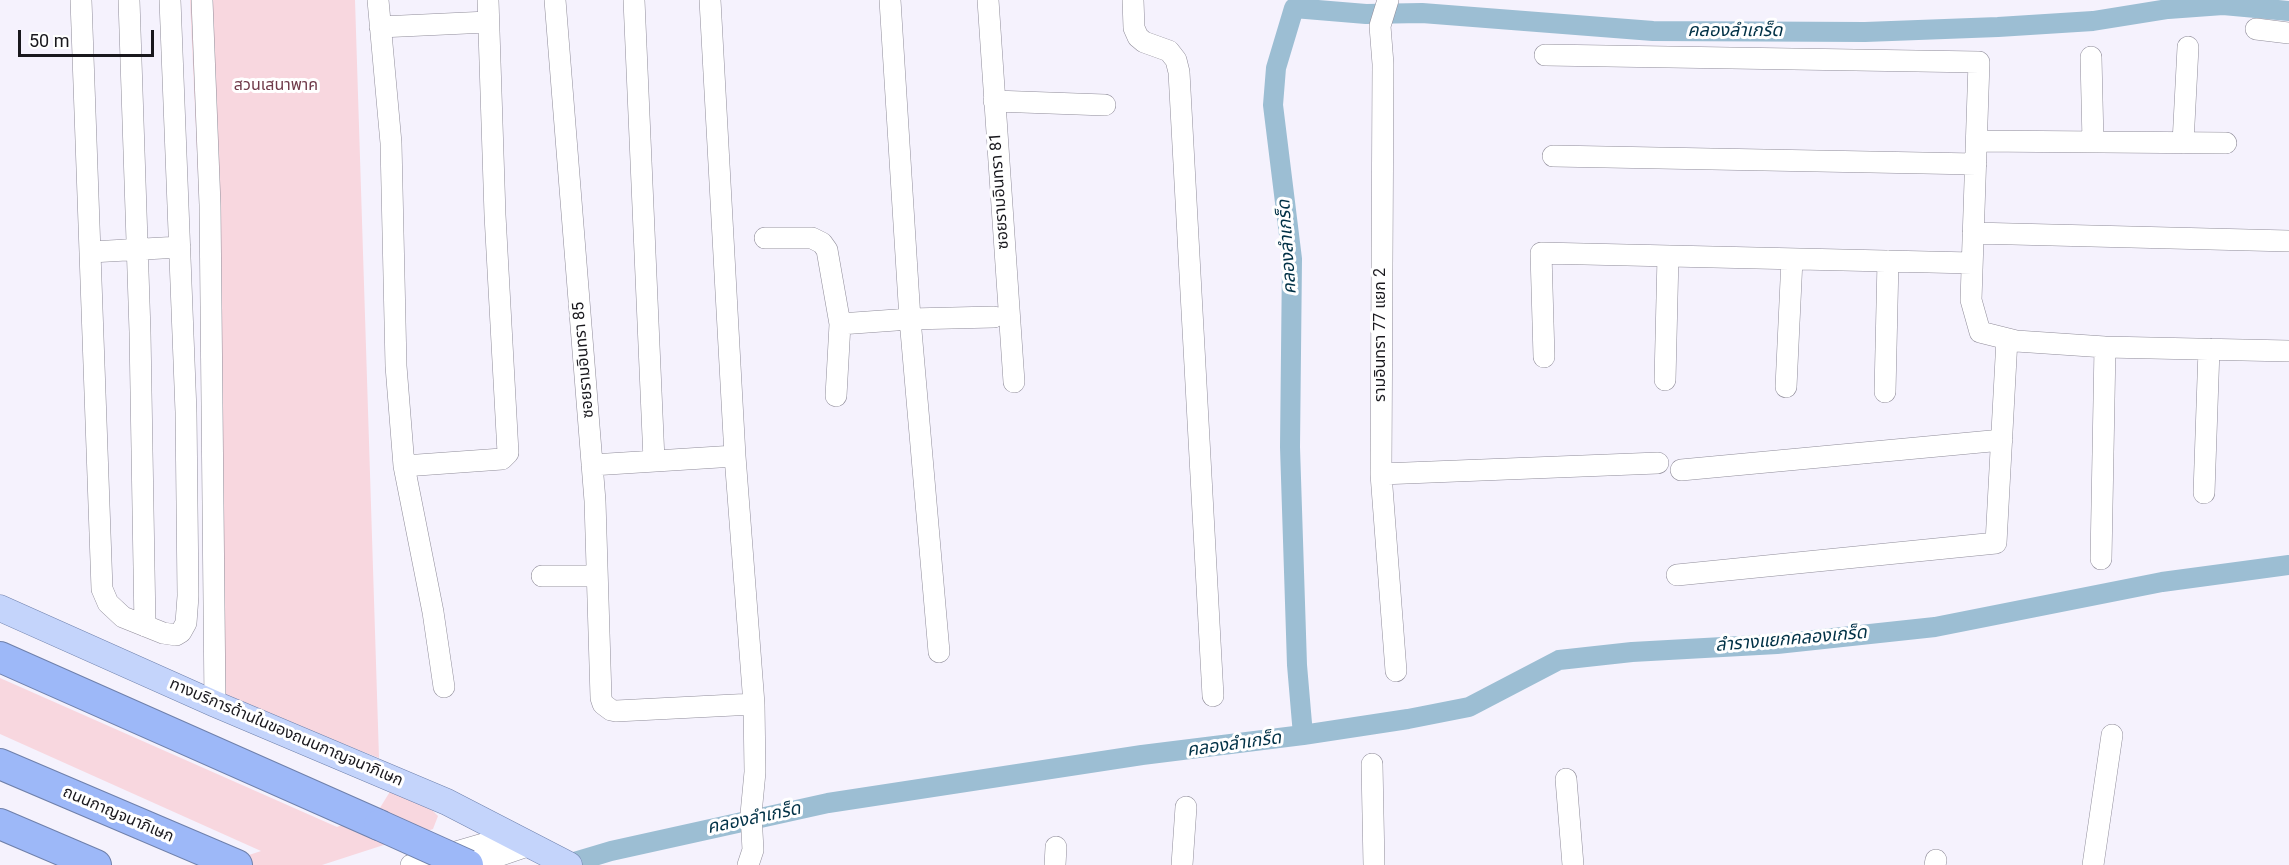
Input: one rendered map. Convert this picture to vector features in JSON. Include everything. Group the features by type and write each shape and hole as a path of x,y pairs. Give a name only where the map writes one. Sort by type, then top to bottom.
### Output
{"highway":[{"path":"0,657 470,865"},
{"name":"ถนนกาญจนาภิเษก","path":"0,764 237,865"},
{"path":"0,824 96,865"}],"main road":[{"name":"ทางบริการด้านในของถนนกาญจนาภิเษก","path":"0,608 215,704 447,802 564,862"}],"street":[{"path":"81,0 102,588 108,603 123,617 163,633 176,635 186,623 188,596 186,412 170,0"},
{"path":"129,0 138,249 145,626"},
{"path":"202,0 210,205 215,704"},
{"path":"378,0 391,143 396,366 404,466 433,612 444,687"},
{"path":"404,466 502,459 508,453 495,215 488,0"},
{"name":"ซอยรามอินทรา 85","path":"555,0 592,465 601,698 603,704 610,710 616,711 754,704"},
{"path":"634,0 654,460"},
{"path":"710,0 735,456 754,704 755,772 751,814 751,858"},
{"path":"890,0 910,319 939,652"},
{"name":"ซอยรามอินทรา 81","path":"988,0 1014,382"},
{"path":"1133,0 1134,28 1138,37 1144,42 1169,51 1176,60 1179,72 1213,696"},
{"name":"รามอินทรา 77 แยก 2","path":"1388,0 1380,26 1383,64 1381,474 1396,671"},
{"path":"380,27 488,22"},
{"path":"2256,29 2289,33"},
{"path":"2183,143 2188,47"},
{"path":"1545,55 1979,62 1971,300 1980,332 2016,341 2104,347 2289,351"},
{"path":"2091,57 2093,142"},
{"path":"994,101 1105,105"},
{"path":"1977,141 2226,143"},
{"path":"1553,156 1976,164"},
{"path":"1973,233 2289,240"},
{"path":"765,238 812,238 822,243 827,250 840,324 836,396"},
{"path":"90,252 180,247"},
{"path":"1544,357 1541,253 1972,263"},
{"path":"1665,380 1668,256"},
{"path":"1786,387 1792,259"},
{"path":"1885,392 1888,261"},
{"path":"840,324 910,319 994,317"},
{"path":"1677,575 1996,543 2007,339"},
{"path":"2101,559 2104,347"},
{"path":"2204,493 2209,349"},
{"path":"1681,470 2002,440"},
{"path":"592,465 735,456"},
{"path":"1381,474 1658,463"},
{"path":"542,576 597,576"},
{"path":"2093,865 2112,735"},
{"path":"1372,764 1374,865"},
{"path":"1566,778 1573,865"},
{"path":"1182,865 1186,807"},
{"path":"411,865 522,840"},
{"path":"470,865 522,840"}],"green space":[{"name":"สวนเสนาพาค","path":"190,0 355,0 379,758 222,697"},
{"path":"0,678 337,827 378,811 391,790 430,808 438,816 433,829 322,865 219,865 261,851 0,734"}],"waterway":[{"name":"คลองลำเกร็ด","path":"564,865 611,851 828,803 1142,755 1303,735 1297,665 1290,447 1292,259 1273,105 1276,68 1294,8 1366,14 1422,13 1653,31 1865,32 2093,21 2168,9 2223,5 2289,11"},
{"name":"ลำรางแยกคลองเกร็ด","path":"1303,735 1469,707 1559,660 1632,652 1777,644 1935,627 2162,582 2289,565"}]}
